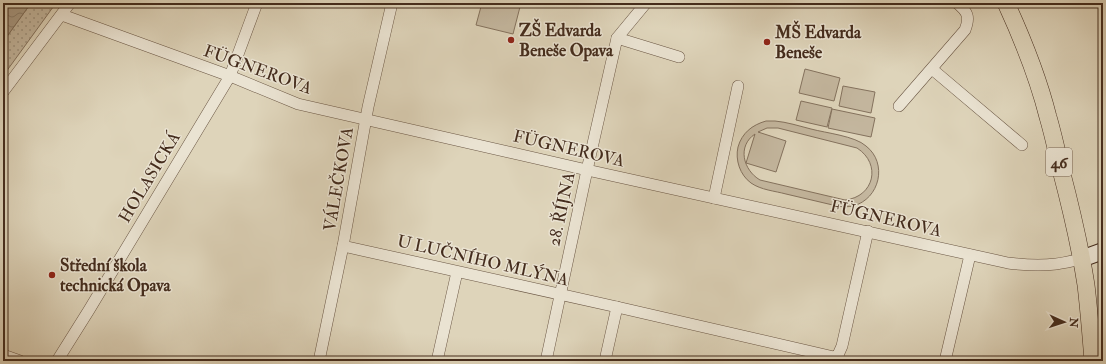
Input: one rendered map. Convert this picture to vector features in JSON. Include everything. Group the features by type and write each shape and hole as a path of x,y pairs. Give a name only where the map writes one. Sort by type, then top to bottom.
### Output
{"main road":[{"name":"46","path":"1006,3 1029,56 1048,116 1071,210 1088,299 1092,361"}],"street":[{"path":"3,92 70,3"},
{"name":"HOLASICKÁ","path":"57,361 230,76 257,3"},
{"name":"VÁLEČKOVA","path":"318,361 343,246 366,119 392,3"},
{"name":"28. ŘÍJNA","path":"546,361 617,38 646,3"},
{"path":"899,106 965,30 967,17 965,9 957,3"},
{"name":"FÜGNEROVA","path":"62,15 230,76 298,104 587,170 1008,263 1023,265 1057,264 1081,259"},
{"path":"617,38 679,57"},
{"path":"932,69 1022,144"},
{"path":"714,198 738,86"},
{"name":"U LUČNÍHO MLÝNA","path":"343,246 838,358 868,231"},
{"path":"1081,259 1103,251"},
{"path":"945,361 970,254"},
{"path":"437,361 457,272"},
{"path":"606,356 617,307"},
{"path":"3,355 20,361"}],"shaded area":[{"path":"31,3 56,3 3,76 3,42"},
{"path":"482,3 521,3 513,34 476,25"},
{"path":"805,69 840,78 834,101 799,93"},
{"path":"843,86 875,92 871,113 839,106"},
{"path":"801,101 832,108 827,127 796,120"},
{"path":"832,109 875,118 871,137 828,128"},
{"path":"766,121 784,122 848,137 861,143 873,153 877,162 879,171 875,188 870,196 862,202 853,206 843,207 768,190 751,183 741,172 737,152 742,138 748,130","holes":["767,128 778,128 857,148 870,162 872,171 868,186 863,193 855,198 845,200 760,180 754,176 746,164 744,158 746,145 749,139 755,134 746,163 776,172 786,141 758,132"]}],"water":[{"path":"5,3 31,3 3,42 3,6"}],"place":[{"name":"ZŠ Edvarda Beneše Opava","path":"511,40"},
{"name":"MŠ Edvarda Beneše","path":"767,42"},
{"name":"Střední škola technická Opava","path":"52,275"}]}
